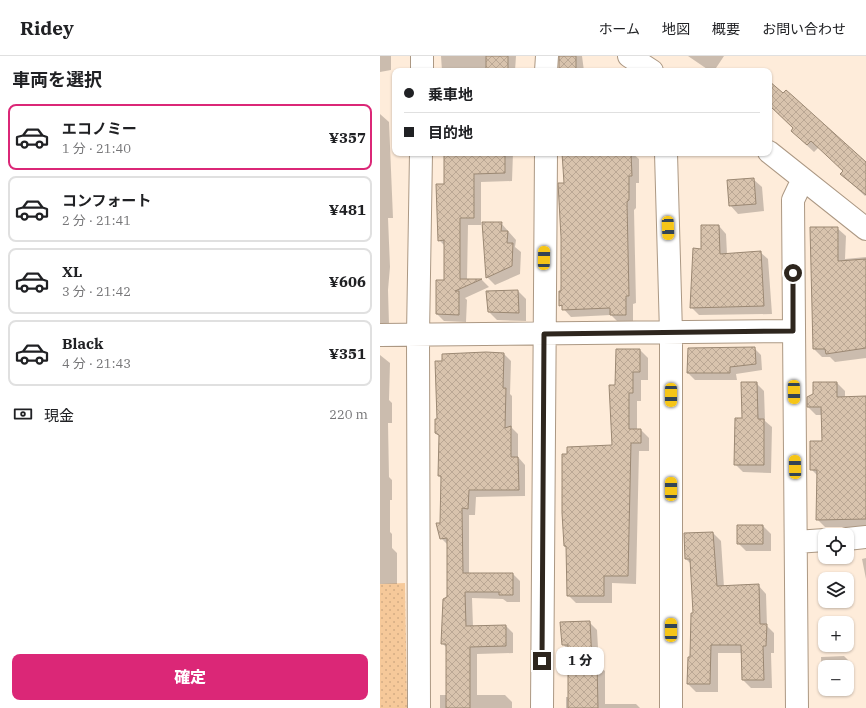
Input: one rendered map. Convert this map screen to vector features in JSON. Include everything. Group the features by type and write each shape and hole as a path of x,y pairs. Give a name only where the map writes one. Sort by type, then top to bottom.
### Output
{"street":[{"path":"422,56 422,68"},
{"path":"546,68 547,56"},
{"path":"629,56 647,68"},
{"path":"772,154 866,229"},
{"path":"419,708 418,335 421,156"},
{"path":"542,708 546,156"},
{"path":"666,156 671,332 671,708"},
{"path":"797,708 793,200 803,179"},
{"path":"380,335 793,331"},
{"path":"854,539 866,538"},
{"path":"796,542 818,540"}],"shaded area":[{"path":"405,583 407,708 380,708 380,584"}],"building":[{"path":"486,56 508,56 508,68 486,68"},
{"path":"559,56 576,56 576,68 559,68"},
{"path":"772,84 783,93 786,90 866,162 866,195 840,174 843,171 811,141 807,145 791,131 793,128 772,108"},
{"path":"444,156 505,156 505,173 474,174 474,218 460,218 460,279 482,279 455,291 459,291 459,315 436,314 436,280 444,280 444,240 438,241 436,184 444,184"},
{"path":"562,156 631,156 632,176 629,176 629,200 627,202 629,296 626,296 626,315 610,315 610,308 562,310 562,305 559,306 559,291 561,291 561,237 558,183 564,183"},
{"path":"754,178 756,204 729,206 727,180"},
{"path":"482,222 502,222 501,231 508,231 507,243 513,243 512,266 486,278"},
{"path":"701,225 719,225 720,254 761,251 764,306 690,308 693,248 701,249"},
{"path":"810,227 838,227 838,261 866,259 866,348 826,354 825,349 813,349"},
{"path":"518,290 519,313 488,312 486,291"},
{"path":"755,347 756,364 730,367 730,373 687,373 688,348"},
{"path":"616,349 640,349 640,372 633,372 633,393 629,393 629,429 641,429 641,443 631,443 628,576 604,576 604,596 567,596 566,546 564,546 562,513 562,454 567,454 567,447 612,445 609,385 615,385"},
{"path":"486,352 504,353 503,388 506,388 505,428 511,426 511,457 518,457 519,490 469,490 468,509 462,508 463,573 513,573 513,595 499,595 499,592 465,592 466,626 506,625 506,646 470,647 470,708 446,708 446,644 441,644 443,599 447,597 447,538 440,539 436,523 440,523 441,476 438,476 439,435 435,433 435,419 437,419 435,361 442,361 442,354"},
{"path":"741,382 757,382 758,419 764,419 764,465 734,465 735,418 742,418"},
{"path":"813,382 837,382 837,397 866,396 866,519 816,520 817,470 810,470 810,441 822,441 821,407 807,407 807,397 813,394"},
{"path":"737,525 763,525 763,544 737,544"},
{"path":"713,532 717,586 759,584 760,624 767,624 766,646 763,646 764,680 742,680 741,645 711,645 710,684 687,684 688,657 690,657 691,613 693,613 690,559 685,559 684,533"},
{"path":"590,621 592,662 597,662 598,708 568,708 568,645 562,645 560,622"}],"route":[{"path":"542,661 544,334 793,331 793,273"}]}
